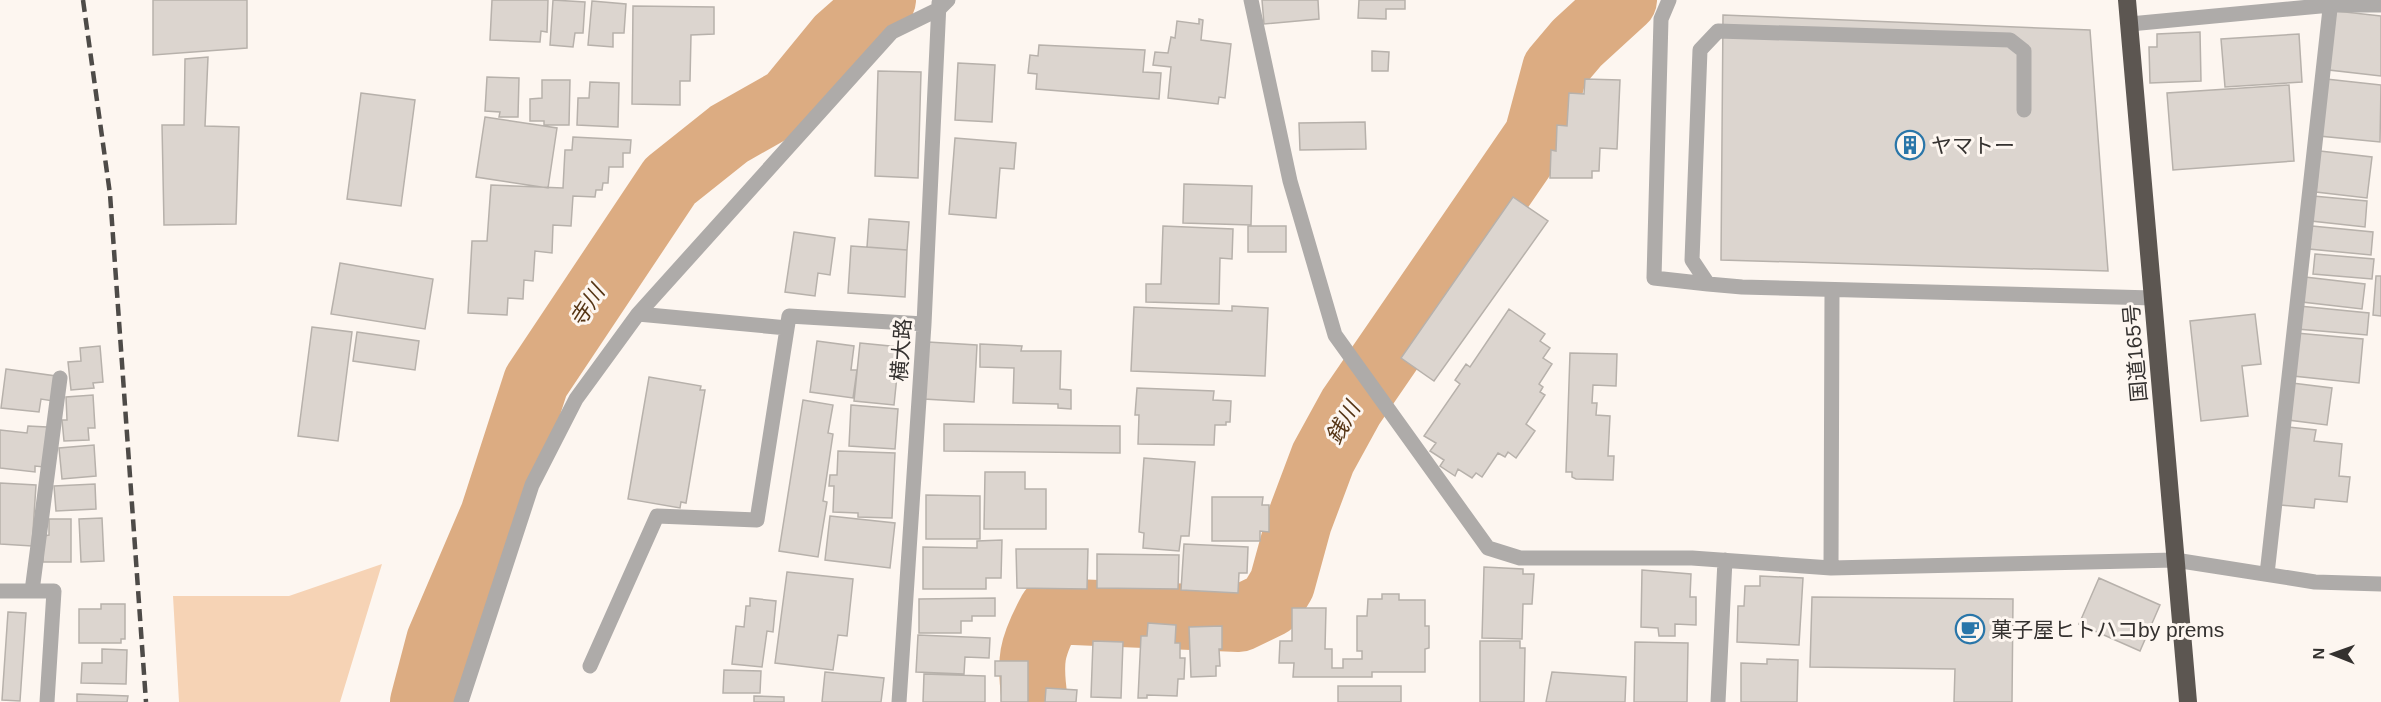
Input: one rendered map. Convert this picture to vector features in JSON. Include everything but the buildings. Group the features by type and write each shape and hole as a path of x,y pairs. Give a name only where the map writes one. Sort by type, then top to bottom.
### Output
{"highway":[{"name":"国道165号","path":"2127,0 2188,702"}],"street":[{"path":"1251,0 1290,181 1335,335 1488,548 1521,558 1692,558 1831,568 2175,560 2315,582 2381,584"},
{"path":"1669,0 1662,19 1654,278 1708,284 1832,290 2153,297"},
{"path":"461,702 532,484 576,399 638,314 892,32 942,3"},
{"name":"横大路","path":"898,702 924,324 942,3"},
{"path":"2130,24 2331,3 2381,4"},
{"path":"2267,574 2331,3"},
{"path":"1708,284 1692,260 1700,50 1718,31 2010,40 2024,51 2024,110"},
{"path":"1831,568 1832,290"},
{"path":"638,314 787,328"},
{"path":"590,666 657,516 756,520 789,316 924,324"},
{"path":"32,591 60,378"},
{"path":"1718,702 1725,560"},
{"path":"0,591 54,591 47,702"}],"shaded area":[{"path":"382,564 340,702 179,702 173,596 289,596"}],"waterway":[{"name":"寺川","path":"423,702 439,641 493,515 536,382 670,181 729,134 789,100 839,39 883,0"},
{"name":"銭川","path":"1035,702 1032,675 1033,655 1039,635 1051,611 1239,619 1270,604 1282,584 1299,522 1323,458 1351,407 1537,136 1555,69 1577,43 1624,0"}],"railway":[{"path":"83,0 110,194 146,702"}],"place":[{"name":"ヤマトー","path":"1910,145"},
{"name":"菓子屋ヒトハコby prems","path":"1970,629"}]}
